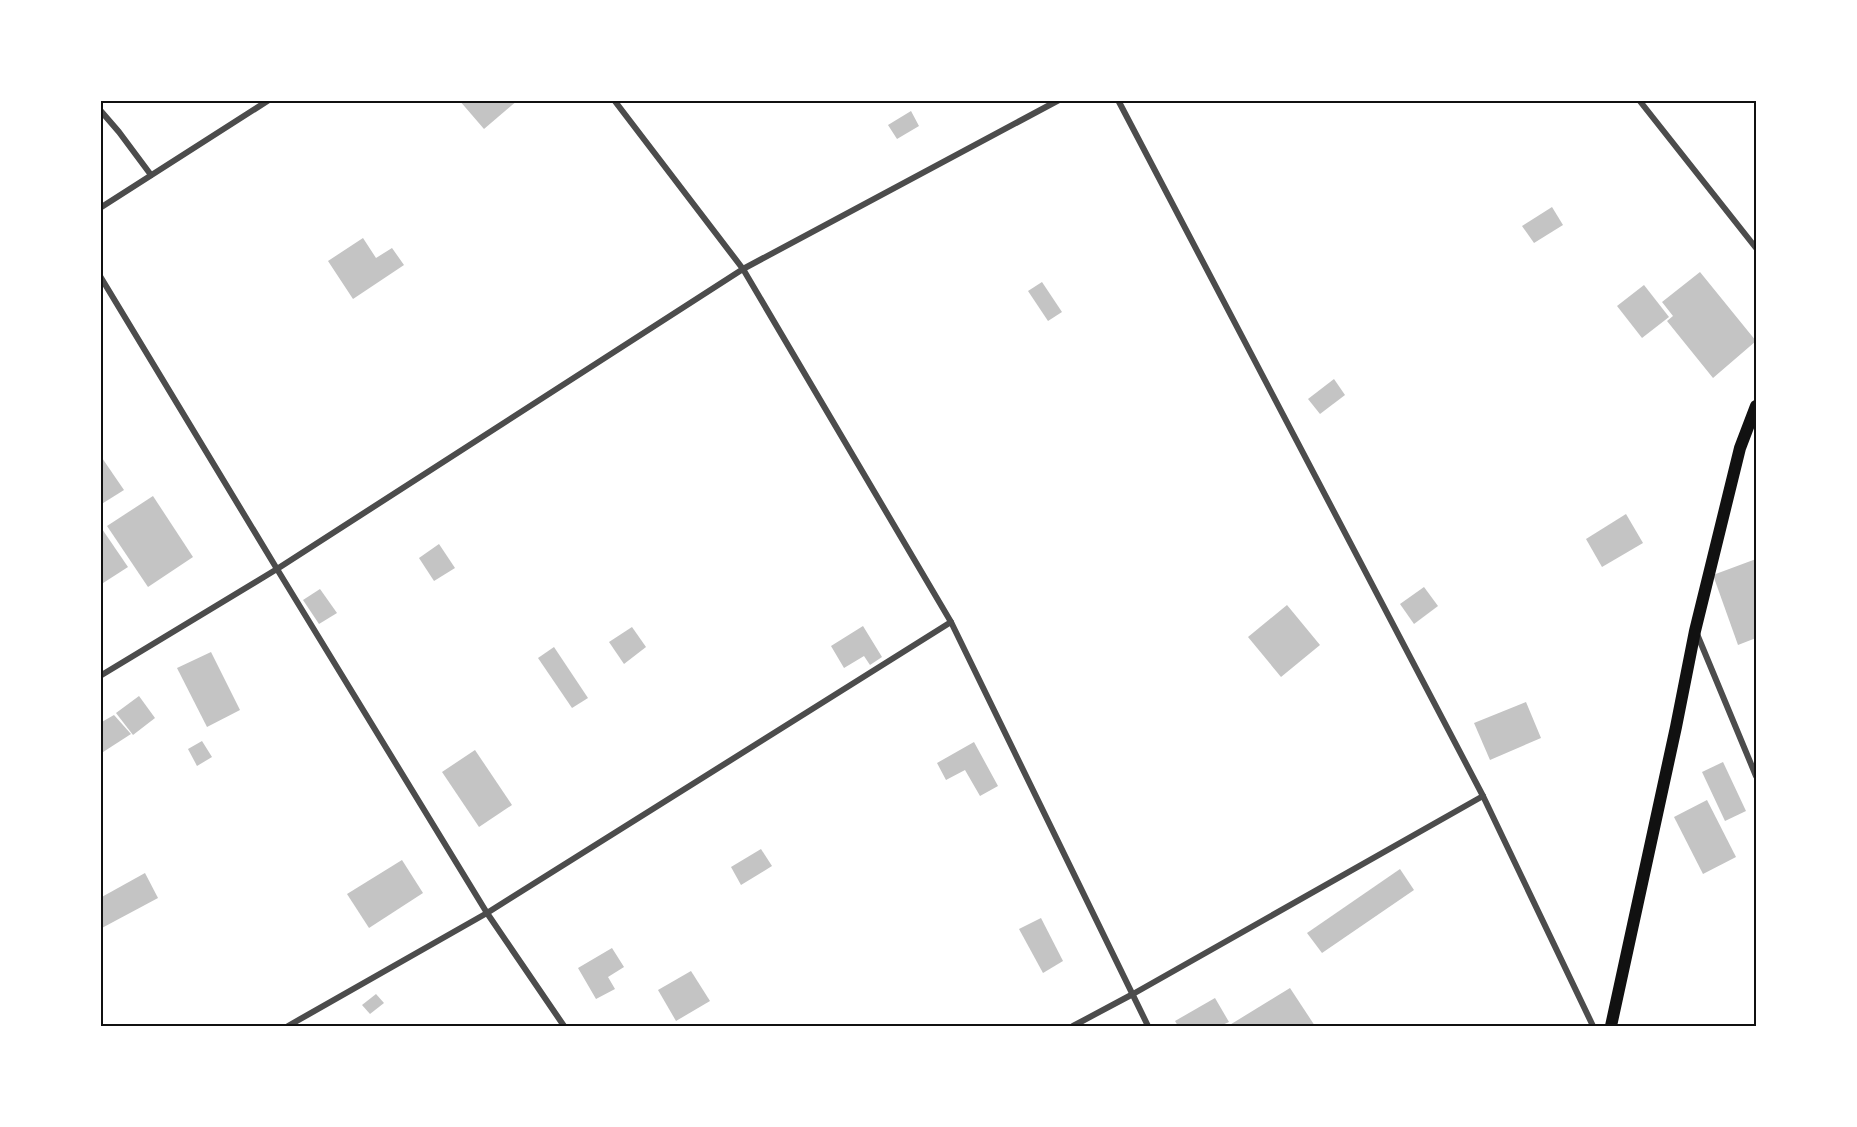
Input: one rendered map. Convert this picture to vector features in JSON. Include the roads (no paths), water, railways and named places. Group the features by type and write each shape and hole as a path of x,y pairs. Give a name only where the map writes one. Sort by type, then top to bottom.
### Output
{"main road":[{"path":"1611,1026 1695,631 1740,448 1756,406"}],"street":[{"path":"100,208 269,100"},
{"path":"614,100 744,269 951,622 1148,1026"},
{"path":"100,676 277,570 744,269 1059,100"},
{"path":"1118,100 1483,796 1593,1026"},
{"path":"1639,100 1756,248"},
{"path":"100,110 151,175"},
{"path":"100,276 487,913 564,1026"},
{"path":"288,1026 487,913 951,622"},
{"path":"1695,631 1756,777"},
{"path":"1073,1026 1483,796"}]}
